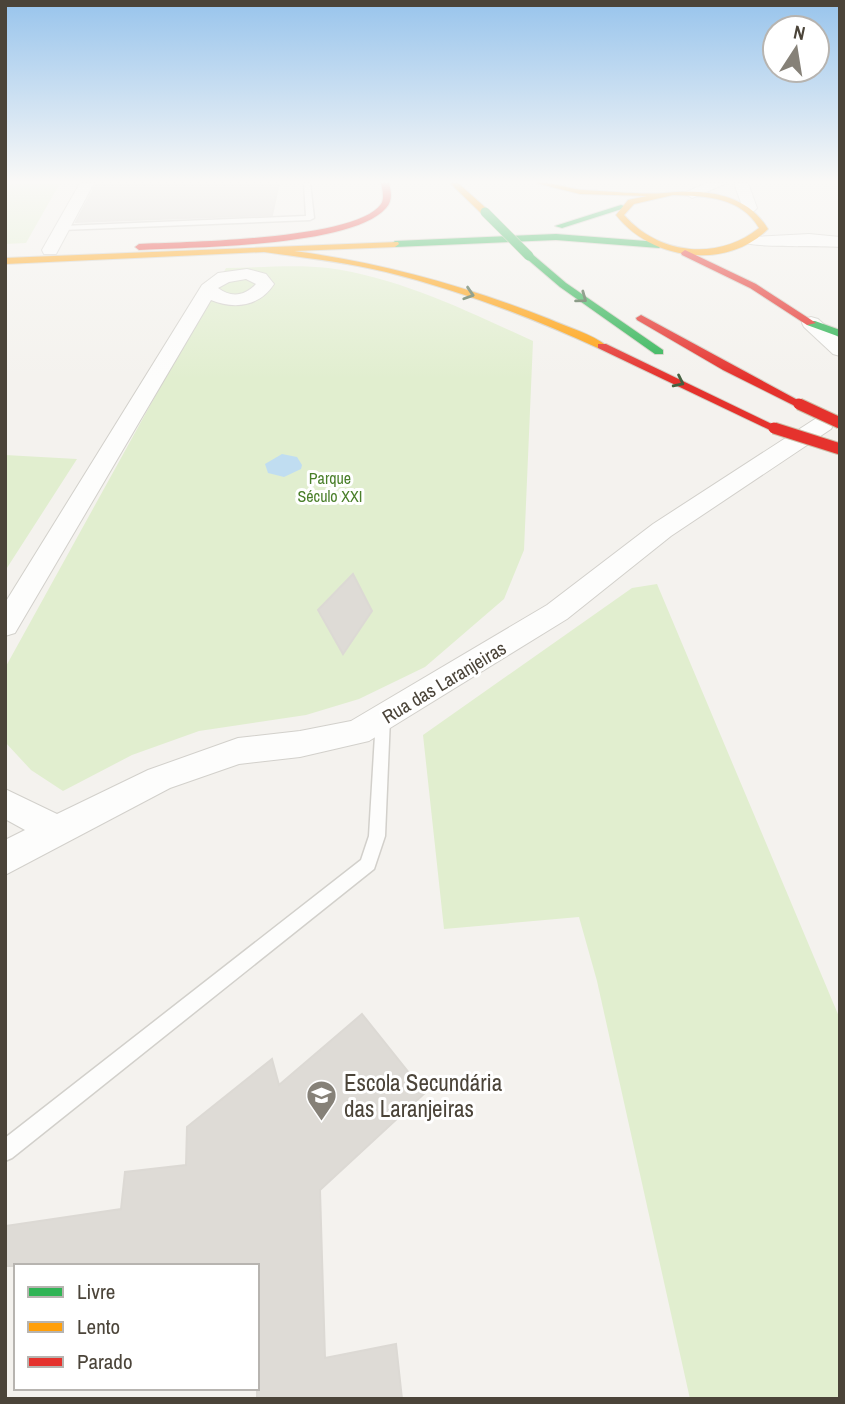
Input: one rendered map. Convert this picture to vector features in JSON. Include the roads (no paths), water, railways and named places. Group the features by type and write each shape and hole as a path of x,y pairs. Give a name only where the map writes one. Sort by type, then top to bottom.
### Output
{"main road":[{"path":"5,253 94,249"},
{"path":"259,249 387,269 499,303 840,447"},
{"path":"5,261 272,249"},
{"path":"522,249 563,285 669,357"},
{"path":"547,249 556,257"},
{"path":"677,249 720,251 731,249"},
{"path":"677,249 753,286 811,323 840,334"},
{"path":"744,249 739,260 753,286"},
{"path":"621,305 674,339 840,423"},
{"path":"692,370 779,423"}],"street":[{"path":"5,626 209,289 216,280 238,274 253,276 265,284 260,293 251,297 217,297 209,289"},
{"path":"196,313 228,299"},
{"path":"811,323 840,350"},
{"name":"Rua das Laranjeiras","path":"5,860 16,851 159,779 226,755 358,732 383,719 557,612 662,530 786,450 840,411"},
{"path":"5,803 58,831"}],"lane":[{"path":"5,1151 368,864 377,836 383,719"}],"water":[{"path":"282,454 297,457 302,465 301,469 284,477 268,473 265,464"}],"place":[{"name":"Escola Secundária das Laranjeiras","path":"321,1123"}],"park label":[{"name":"Parque Século XXI","path":"330,487"}]}
